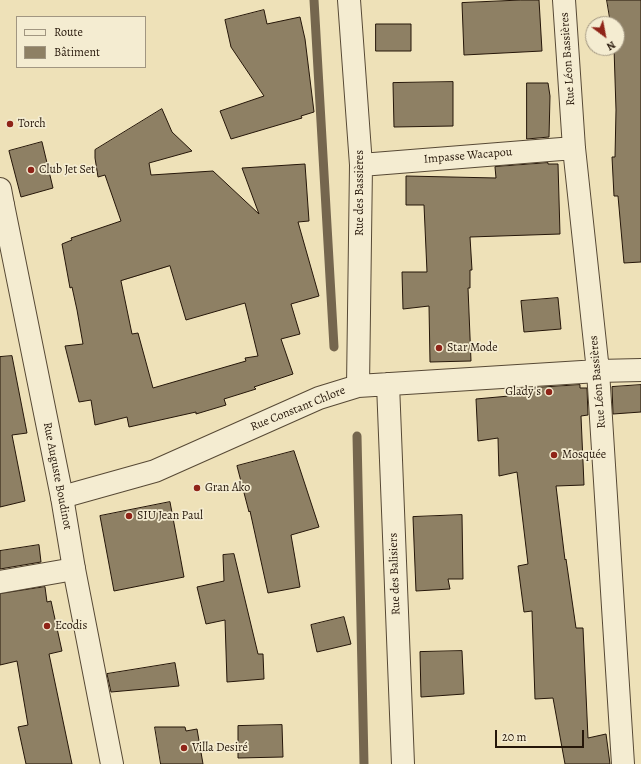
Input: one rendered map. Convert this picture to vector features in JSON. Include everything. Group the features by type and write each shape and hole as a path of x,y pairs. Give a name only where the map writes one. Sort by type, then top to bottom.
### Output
{"street":[{"name":"Rue des Bassières","path":"349,0 361,165 358,386"},
{"name":"Rue Léon Bassières","path":"564,0 574,148 598,371 623,764"},
{"name":"Impasse Wacapou","path":"361,165 574,148"},
{"name":"Rue Auguste Boudinot","path":"1,200 62,497 74,569 112,764"},
{"name":"Rue Constant Chlore","path":"62,497 155,471 319,398 358,386 598,371 641,370"},
{"name":"Rue des Balisiers","path":"388,384 403,764"},
{"path":"0,582 74,569"}],"building":[{"path":"539,0 542,51 464,55 462,3"},
{"path":"607,0 641,0 641,262 624,263 618,196 614,196 612,157 615,157 616,110 614,56 625,56 625,16 610,16"},
{"path":"264,10 267,24 300,17 305,39 314,112 301,116 302,118 231,139 220,111 264,96 231,47 225,20"},
{"path":"376,24 411,24 411,51 376,51"},
{"path":"453,82 453,126 394,127 393,83"},
{"path":"527,83 548,83 550,96 549,137 527,139"},
{"path":"162,109 172,132 192,151 149,163 151,175 213,171 259,214 242,168 305,164 309,221 298,222 319,296 291,304 300,334 281,339 293,374 254,387 256,389 224,399 226,405 196,414 196,412 129,427 127,417 95,425 91,400 79,402 65,346 83,344 72,287 70,288 62,244 72,240 71,238 121,221 105,175 98,177 95,150","holes":["170,266 186,320 245,303 258,356 245,358 246,361 153,388 138,333 132,334 121,281"]},
{"name":"Club Jet Set","path":"42,142 53,188 21,197 9,151"},
{"path":"548,163 558,164 560,234 470,237 472,270 470,270 470,288 468,288 471,361 430,362 429,306 403,309 402,272 427,272 424,205 406,205 406,176 496,178 495,167"},
{"path":"558,298 561,329 524,332 521,301"},
{"path":"12,356 27,433 12,435 25,501 0,507 0,357"},
{"path":"580,385 580,388 587,388 588,415 581,416 584,485 556,486 565,560 566,559 576,628 583,628 588,738 606,734 610,764 565,764 553,698 535,699 532,611 524,612 518,566 528,564 517,472 499,476 498,438 478,441 476,399 520,395 519,389"},
{"path":"641,385 641,412 613,414 612,387"},
{"path":"294,451 319,527 291,535 300,587 268,593 250,511 249,512 237,466"},
{"path":"170,502 184,577 114,591 100,516"},
{"path":"462,515 463,579 448,579 450,589 416,591 413,517"},
{"path":"39,545 41,562 0,569 0,551"},
{"path":"234,554 258,654 263,654 264,679 227,682 225,620 206,624 197,587 224,581 223,555"},
{"path":"45,587 47,602 51,601 62,651 49,654 72,764 26,764 18,727 28,725 17,661 0,665 0,594"},
{"path":"344,617 351,644 317,652 311,625"},
{"path":"462,651 464,694 421,697 420,652"},
{"path":"175,663 179,686 111,692 107,674"},
{"path":"282,725 283,757 238,758 238,726"},
{"name":"Villa Desiré","path":"155,727 185,727 186,731 197,729 203,764 161,764"}],"waterway":[{"path":"314,0 334,347"},
{"path":"357,436 364,764"}],"place":[{"name":"Torch","path":"10,124"},
{"name":"Club Jet Set","path":"31,170"},
{"name":"Star Mode","path":"439,348"},
{"name":"Glady's","path":"549,392"},
{"name":"Mosquée","path":"554,455"},
{"name":"Gran Ako","path":"197,488"},
{"name":"SIU Jean Paul","path":"129,516"},
{"name":"Ecodis","path":"47,626"},
{"name":"Villa Desiré","path":"184,748"}]}
